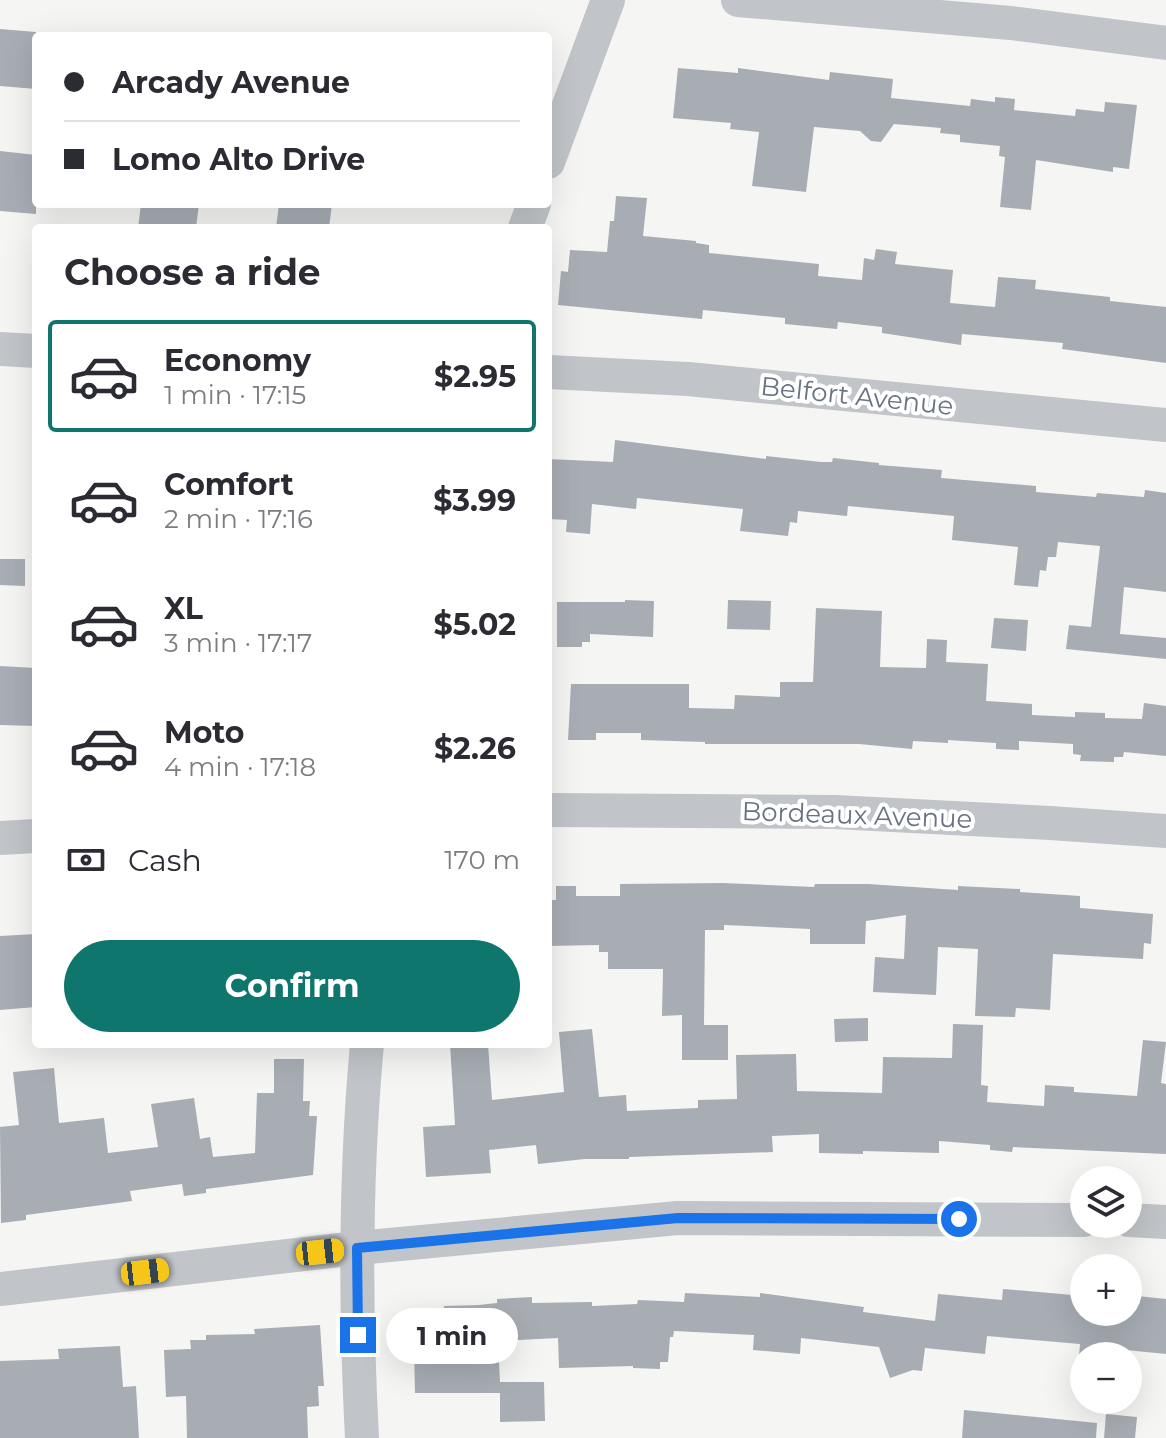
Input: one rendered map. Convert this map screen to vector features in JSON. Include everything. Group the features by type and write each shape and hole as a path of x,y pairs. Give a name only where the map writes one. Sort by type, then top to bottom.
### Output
{"street":[{"path":"552,151 608,0"},
{"path":"738,0 1011,23 1166,43"},
{"path":"0,349 32,351"},
{"name":"Belfort Avenue","path":"552,372 688,379 1166,425"},
{"name":"Bordeaux Avenue","path":"552,810 835,812 1166,831"},
{"path":"0,838 32,836"},
{"path":"362,1438 357,1248 360,1118 367,1048"},
{"path":"0,1289 357,1248 678,1218 1070,1220"},
{"path":"1142,1221 1166,1222"}],"building":[{"path":"0,29 36,32 32,32 32,89 0,86"},
{"path":"678,68 738,73 738,68 829,80 830,72 893,79 891,98 970,106 971,99 995,102 995,97 1015,99 1014,110 1075,116 1076,109 1104,112 1105,102 1137,105 1129,169 1113,167 1113,172 1036,160 1031,210 1000,207 1005,157 999,156 1000,146 960,142 960,135 940,133 941,128 894,124 881,142 871,141 860,131 814,127 806,192 752,186 759,132 730,129 731,123 673,118"},
{"path":"0,151 32,155 32,208 36,208 36,214 0,211"},
{"path":"616,196 647,198 643,236 696,241 709,245 709,253 819,264 818,276 862,280 864,258 874,260 876,249 897,252 895,264 953,270 950,303 995,307 998,277 1036,280 1035,289 1166,307 1166,363 1062,349 1063,343 962,334 961,345 882,333 882,327 838,322 837,329 785,324 785,318 703,310 702,319 558,305 561,271 568,272 570,250 607,252"},
{"path":"140,208 198,208 196,224 138,224"},
{"path":"278,208 332,208 330,224 276,224"},
{"path":"615,440 766,459 766,456 832,462 833,458 942,470 941,478 1036,486 1036,492 1096,497 1097,493 1144,497 1145,490 1166,493 1166,592 1124,587 1120,634 1166,638 1166,659 1066,649 1069,625 1091,627 1100,546 1058,542 1056,557 1048,557 1046,571 1040,570 1038,587 1014,585 1018,547 952,540 954,516 848,506 847,516 798,511 797,523 790,522 788,536 740,531 743,509 637,498 636,509 592,504 590,534 566,532 567,520 552,519 552,459 613,462"},
{"path":"0,559 25,559 25,586 0,585"},
{"path":"728,600 771,601 770,630 727,629"},
{"path":"654,601 653,637 590,634 590,642 582,642 582,647 557,647 557,602"},
{"path":"816,608 882,611 880,667 926,668 927,639 947,640 946,662 988,664 986,701 1032,704 1032,715 1075,717 1075,712 1105,713 1105,718 1142,719 1144,703 1166,706 1166,756 1124,752 1123,757 1114,757 1114,762 1080,761 1081,755 1073,754 1073,744 1019,741 1019,750 996,749 996,743 948,740 948,743 913,741 912,749 859,744 705,744 641,740 641,733 596,733 596,740 568,740 571,684 689,684 689,708 734,709 735,695 780,697 780,682 813,682"},
{"path":"994,618 1028,620 1026,651 991,648"},
{"path":"0,666 32,668 32,726 0,725"},
{"path":"723,883 814,887 815,884 868,884 958,890 958,886 1020,889 1020,892 1080,896 1080,908 1153,914 1151,944 1144,943 1143,959 1053,954 1050,1010 1016,1008 1015,1017 975,1016 978,949 938,947 936,995 873,992 875,957 904,959 906,915 866,921 865,944 810,944 810,929 724,925 724,930 705,930 704,1025 728,1025 728,1060 682,1060 682,1015 662,1016 663,969 608,969 608,952 599,952 599,945 552,946 552,900 556,900 556,886 576,886 576,896 620,896 620,884"},
{"path":"32,934 32,1007 0,1010 0,936"},
{"path":"868,1018 868,1041 835,1042 834,1019"},
{"path":"953,1024 983,1025 981,1085 988,1086 987,1102 1044,1106 1045,1085 1074,1087 1074,1092 1137,1096 1143,1040 1166,1042 1161,1083 1166,1084 1166,1154 1013,1147 1012,1152 990,1150 990,1145 939,1141 939,1153 819,1153 819,1134 772,1136 773,1152 585,1159 538,1164 536,1145 489,1150 491,1173 426,1177 423,1127 455,1125 450,1048 488,1048 492,1100 564,1092 559,1032 592,1029 599,1097 626,1095 627,1111 698,1108 698,1100 737,1099 736,1055 796,1054 797,1091 882,1093 883,1057 952,1058"},
{"path":"274,1059 304,1059 303,1101 310,1101 309,1116 317,1116 313,1175 206,1189 206,1193 184,1196 182,1184 130,1191 132,1201 26,1215 26,1220 1,1223 0,1127 19,1125 13,1072 54,1068 59,1123 104,1118 108,1153 158,1147 151,1104 194,1098 200,1139 210,1137 213,1157 255,1153 257,1093 274,1093"},
{"path":"1003,1289 1070,1295 1070,1326 1142,1326 1142,1296 1166,1299 1166,1354 1142,1352 1142,1342 1070,1343 987,1336 985,1354 925,1348 922,1371 913,1370 890,1378 879,1347 801,1338 800,1354 753,1350 754,1335 674,1331 673,1337 670,1337 668,1362 660,1362 660,1369 633,1366 559,1368 558,1338 498,1341 500,1382 544,1382 545,1421 500,1422 500,1393 415,1393 414,1350 442,1349 444,1306 479,1305 497,1303 497,1299 532,1297 532,1303 592,1302 592,1306 637,1304 638,1300 684,1302 685,1293 760,1297 760,1293 864,1307 863,1312 935,1321 938,1294 1002,1300"},
{"path":"320,1325 324,1386 318,1386 319,1406 307,1407 308,1438 187,1438 186,1396 166,1397 164,1350 191,1349 190,1340 206,1340 206,1335 255,1334 254,1329"},
{"path":"120,1346 123,1387 136,1386 139,1438 0,1438 0,1361 59,1359 58,1349"},
{"path":"964,1410 1097,1423 1096,1438 962,1438"},
{"path":"1106,1414 1137,1417 1135,1438 1104,1438"}],"route":[{"path":"358,1335 357,1248 678,1218 959,1219"}]}
